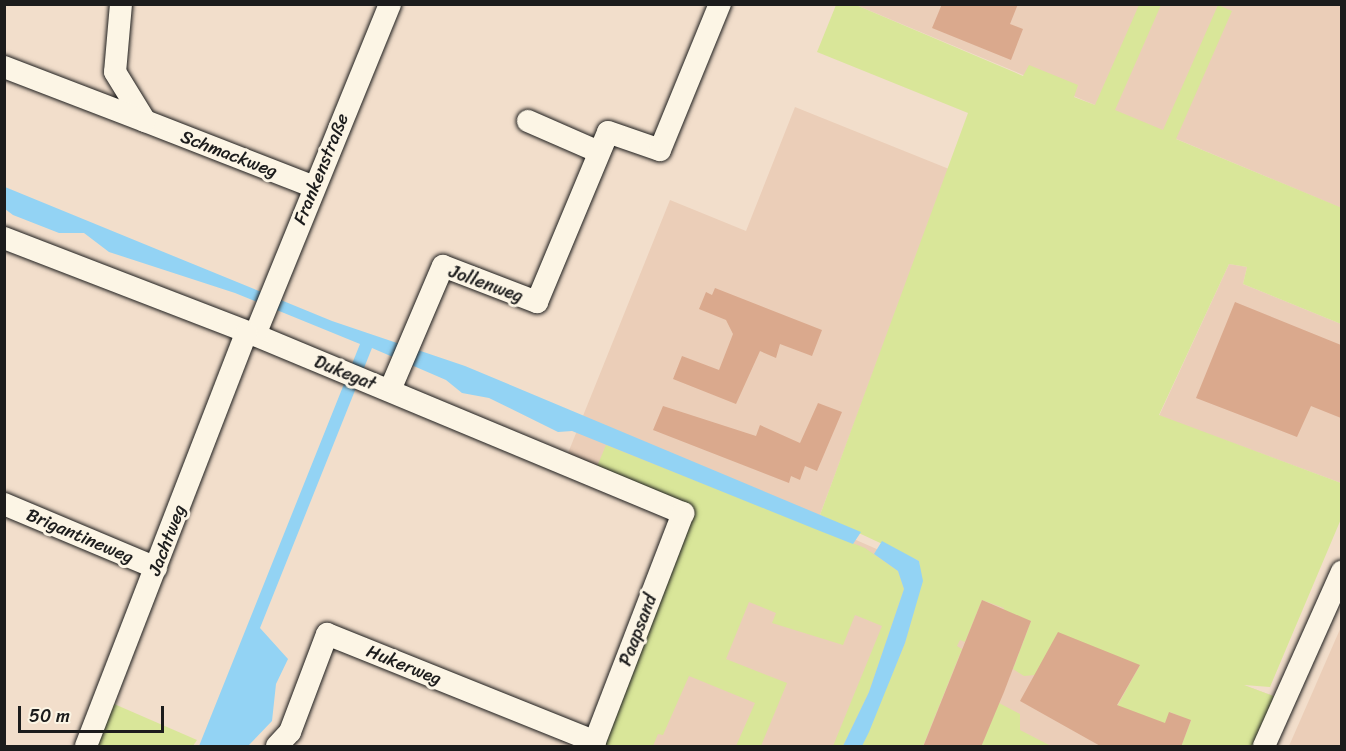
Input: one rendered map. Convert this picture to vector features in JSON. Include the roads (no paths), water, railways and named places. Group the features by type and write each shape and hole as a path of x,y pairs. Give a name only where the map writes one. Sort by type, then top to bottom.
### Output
{"street":[{"path":"121,4 115,72 145,121"},
{"name":"Frankenstraße","path":"250,334 268,303 312,186 390,4"},
{"name":"Jollenweg","path":"382,387 405,356 443,266 537,302 608,132 660,150 720,4"},
{"name":"Schmackweg","path":"4,67 312,186"},
{"path":"528,121 599,152"},
{"name":"Dukegat","path":"4,238 382,387 683,513"},
{"name":"Jachtweg","path":"86,747 250,334"},
{"name":"Brigantineweg","path":"4,504 156,568"},
{"name":"Paapsand","path":"594,744 683,513"},
{"path":"1264,747 1341,572"},
{"name":"Hukerweg","path":"278,747 290,732 327,634 594,744"}],"water":[{"path":"5,187 332,321 465,366 861,532 853,544 572,431 558,432 489,398 462,393 446,380 372,348 260,628 288,659 276,684 272,721 248,746 199,746 360,344 235,293 109,252 84,233 59,233 13,215 5,209"},
{"path":"882,541 919,561 923,581 905,643 869,732 862,746 843,746 869,692 904,589 898,571 874,554"}]}
